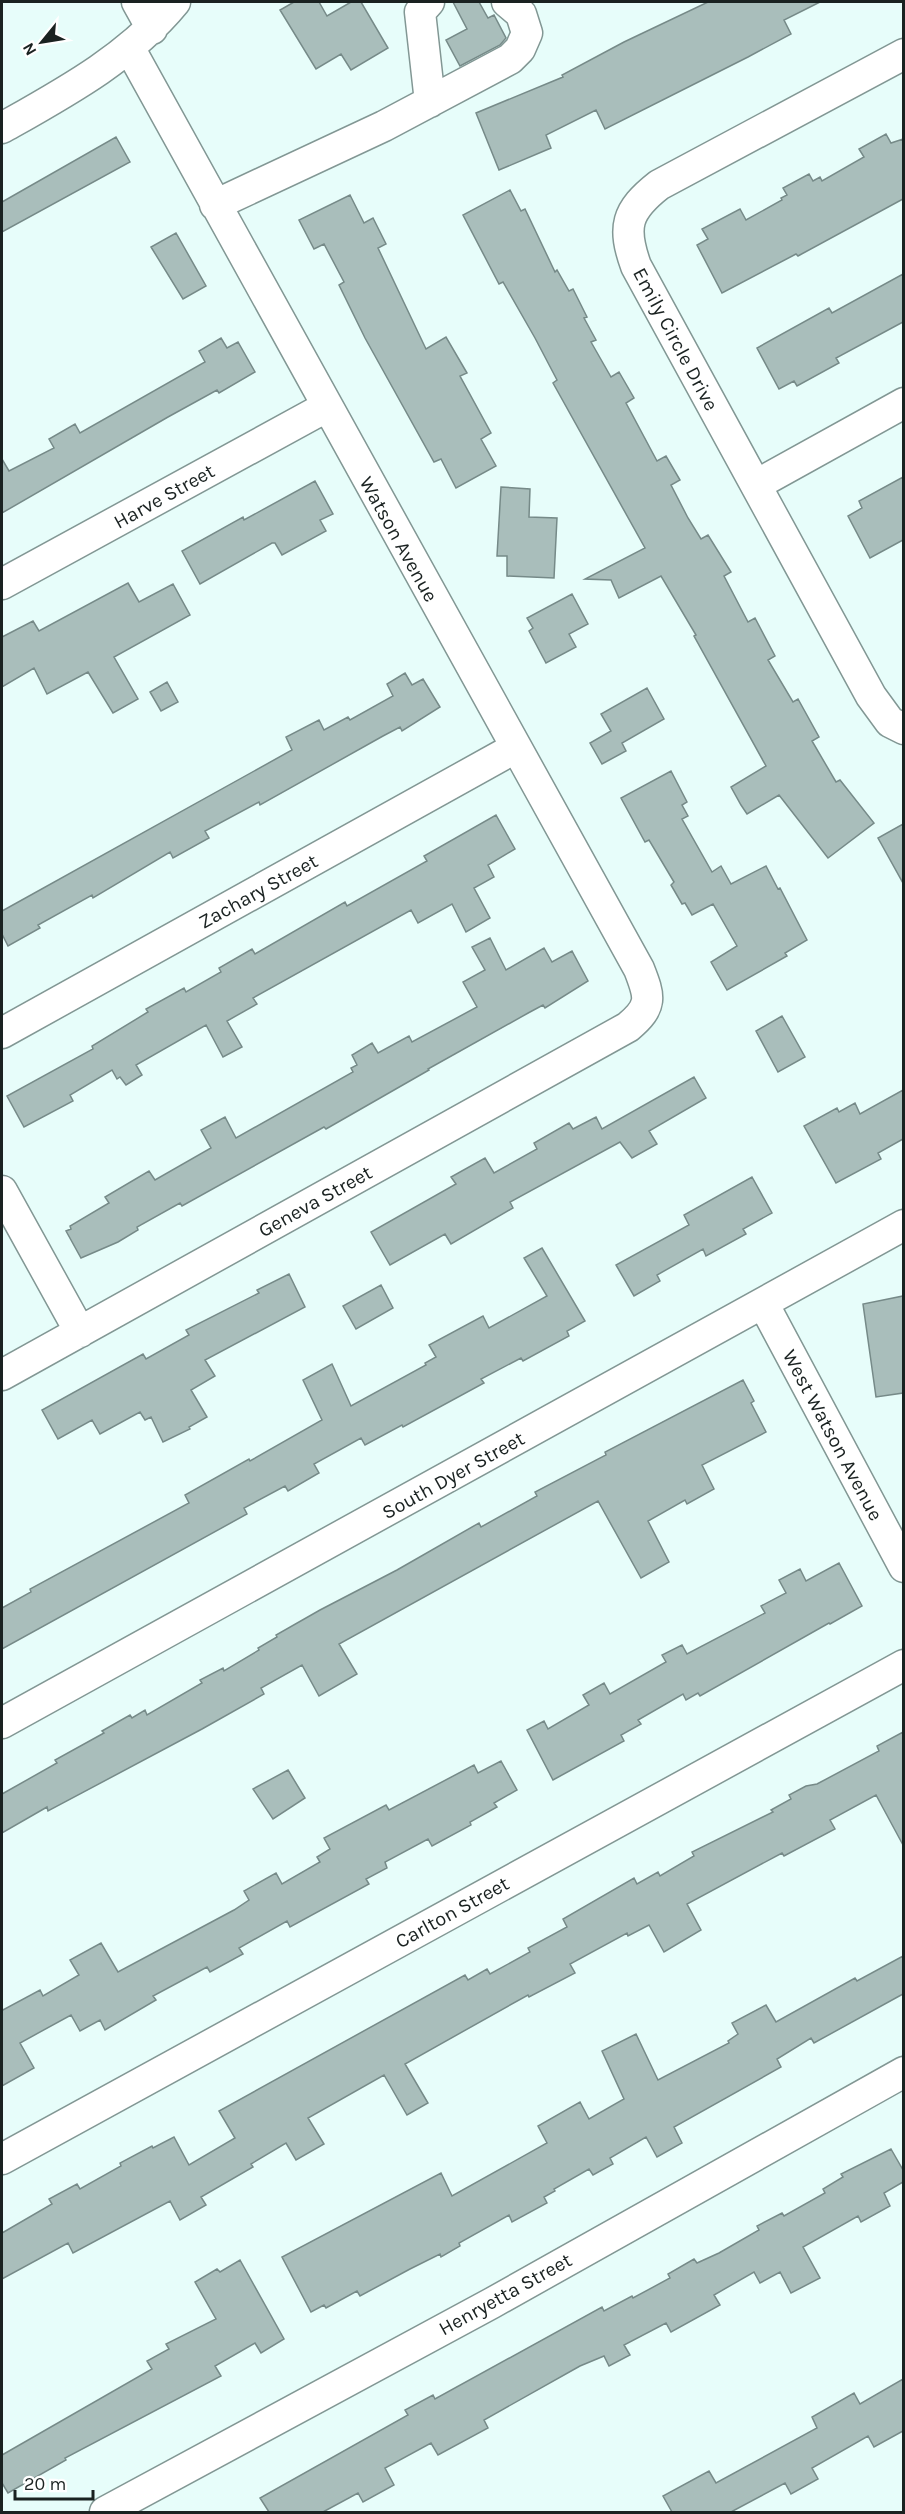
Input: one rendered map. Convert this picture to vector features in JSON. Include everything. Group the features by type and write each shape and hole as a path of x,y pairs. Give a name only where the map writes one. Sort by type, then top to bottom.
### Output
{"street":[{"path":"137,2 152,29"},
{"path":"2,128 51,100 129,49 152,29 175,2"},
{"path":"429,2 420,12 430,102"},
{"path":"215,205 430,102 510,59 520,49 527,33 521,14 507,2"},
{"name":"Watson Avenue","path":"129,49 643,978 649,1003 640,1017 628,1028"},
{"name":"Emily Circle Drive","path":"903,54 659,185 641,199 630,216 627,242 636,266 871,696 890,722 903,729"},
{"path":"756,485 903,403"},
{"name":"Harve Street","path":"2,584 326,407"},
{"name":"Zachary Street","path":"2,1033 515,748"},
{"name":"Geneva Street","path":"2,1375 628,1028"},
{"path":"2,1191 80,1332"},
{"name":"South Dyer Street","path":"2,1723 903,1225"},
{"name":"West Watson Avenue","path":"763,1304 903,1567"},
{"name":"Carlton Street","path":"2,2159 903,1665"},
{"name":"Henryetta Street","path":"105,2512 492,2303 903,2072"}],"building":[{"path":"294,2 319,2 327,16 351,2 361,2 388,48 351,70 341,54 316,69 280,10"},
{"path":"453,2 479,2 488,18 494,15 506,38 500,45 460,66 446,40 467,29"},
{"path":"708,2 820,2 784,20 791,34 748,57 605,129 596,110 546,135 551,148 499,170 476,113 563,77 562,75 624,42"},
{"path":"886,134 891,143 903,139 903,199 798,256 796,254 722,293 697,245 708,239 702,229 740,209 746,220 782,200 781,198 787,195 783,188 809,174 813,181 820,177 822,181 864,157 859,149"},
{"path":"116,137 130,162 2,232 2,202"},
{"path":"510,190 521,211 525,209 555,272 557,270 569,291 573,289 587,317 584,318 596,340 591,342 611,377 619,372 634,398 626,403 657,461 666,456 680,480 671,485 688,518 701,539 708,535 731,572 724,576 748,622 755,618 775,656 768,660 793,702 798,699 819,737 812,741 836,782 840,780 874,823 828,858 779,795 747,814 741,805 731,787 766,766 694,636 696,635 661,576 619,598 611,580 585,579 645,548 553,383 557,380 535,338 503,282 499,284 463,215"},
{"path":"350,195 364,223 373,218 386,244 378,248 426,349 446,337 467,373 460,376 491,433 481,439 496,466 456,488 441,459 434,462 365,338 339,285 344,282 324,244 314,249 299,220"},
{"path":"176,233 206,286 183,299 151,247"},
{"path":"903,274 903,322 836,358 839,363 797,386 794,381 779,389 757,348 829,308 832,313"},
{"path":"221,338 227,348 238,342 255,372 219,393 217,390 168,417 2,513 2,459 9,471 54,448 49,439 75,424 80,433 205,362 199,351"},
{"path":"903,477 903,540 870,558 848,516 862,508 859,501"},
{"path":"315,481 333,514 320,520 326,531 282,555 275,543 272,543 200,584 182,551"},
{"path":"501,487 530,489 529,517 557,518 554,578 507,576 507,556 497,556"},
{"path":"128,583 139,602 173,584 190,615 114,657 138,699 113,713 88,672 47,694 34,668 2,687 2,637 33,621 39,631"},
{"path":"572,594 588,624 569,634 576,647 546,663 529,631 533,628 527,618"},
{"path":"405,673 412,685 423,679 440,707 402,731 400,727 260,805 259,802 205,831 209,838 173,858 170,852 93,898 92,895 38,925 40,928 8,946 2,934 2,911 292,750 286,737 319,720 324,730 348,717 350,720 393,696 387,684"},
{"path":"167,682 178,702 161,711 150,692"},
{"path":"647,688 664,719 622,743 626,751 602,764 590,743 611,731 601,714"},
{"path":"671,771 687,802 682,805 688,816 682,819 712,872 721,866 731,884 766,866 807,940 785,953 787,956 727,990 711,962 737,946 713,904 692,915 685,903 682,904 671,885 674,882 649,840 645,842 621,798"},
{"path":"496,815 515,849 488,865 494,877 474,888 490,918 466,932 452,904 418,923 411,910 253,998 257,1004 227,1021 242,1047 223,1057 206,1025 136,1065 142,1075 126,1085 120,1077 117,1079 112,1070 70,1095 73,1101 24,1127 7,1096 93,1049 92,1046 148,1012 146,1009 184,988 186,992 221,972 219,968 252,949 255,954 345,902 347,906 427,861 424,856"},
{"path":"903,824 903,883 878,838"},
{"path":"490,938 506,970 544,948 552,962 572,951 588,981 545,1008 543,1005 530,1012 326,1129 324,1127 182,1206 180,1203 137,1227 138,1230 118,1242 81,1258 66,1231 71,1229 70,1226 109,1203 105,1197 149,1171 155,1180 211,1148 201,1130 225,1117 236,1138 353,1072 351,1068 357,1065 352,1055 372,1043 378,1053 409,1036 412,1042 477,1007 463,982 485,970 472,947"},
{"path":"782,1016 805,1057 778,1072 756,1031"},
{"path":"694,1077 706,1098 649,1131 657,1144 632,1158 620,1142 510,1202 513,1208 451,1244 445,1234 390,1265 371,1232 456,1184 451,1177 485,1158 494,1173 537,1149 534,1143 569,1123 573,1129 596,1117 602,1129"},
{"path":"903,1090 903,1139 878,1153 881,1159 836,1183 804,1126 837,1108 839,1112 855,1103 860,1114"},
{"path":"752,1177 772,1213 743,1229 746,1234 706,1256 703,1249 657,1275 660,1281 634,1296 616,1265 689,1225 684,1215"},
{"path":"542,1248 585,1321 567,1331 569,1336 523,1361 521,1358 481,1379 484,1383 403,1427 402,1425 365,1445 361,1438 314,1464 319,1473 288,1491 285,1486 244,1508 247,1514 2,1649 2,1608 31,1592 30,1589 189,1503 185,1495 322,1420 303,1380 332,1364 351,1406 426,1365 425,1363 436,1357 429,1345 483,1316 489,1328 547,1296 524,1258"},
{"path":"289,1274 305,1307 205,1360 215,1376 191,1390 207,1417 189,1427 190,1429 163,1442 151,1417 145,1420 140,1412 100,1434 92,1420 58,1439 42,1410 143,1354 146,1359 189,1335 186,1330 259,1293 257,1290"},
{"path":"381,1285 393,1308 356,1329 343,1306"},
{"path":"903,1296 903,1393 876,1397 863,1304"},
{"path":"743,1380 754,1401 751,1403 766,1432 702,1465 714,1489 687,1504 685,1500 648,1521 669,1562 641,1578 598,1501 339,1644 357,1674 319,1696 302,1665 261,1688 264,1694 202,1729 48,1811 47,1807 2,1833 2,1794 57,1763 55,1760 104,1733 102,1731 130,1715 132,1718 145,1710 147,1715 202,1683 200,1680 223,1668 224,1671 259,1650 258,1648 277,1637 276,1635 320,1610 397,1570 479,1523 481,1527 537,1496 535,1492 606,1455 605,1452"},
{"path":"839,1563 862,1606 700,1696 698,1693 686,1700 683,1694 638,1720 641,1724 621,1735 624,1741 553,1780 527,1730 544,1721 548,1729 589,1705 583,1695 604,1683 610,1694 666,1662 662,1655 682,1645 687,1654 765,1613 761,1606 786,1593 779,1580 800,1569 806,1581"},
{"path":"903,1732 903,1845 876,1795 830,1820 835,1829 784,1856 782,1853 687,1904 701,1930 664,1952 649,1925 628,1936 627,1933 570,1964 575,1973 529,1997 528,1995 405,2064 428,2103 407,2115 384,2075 308,2118 324,2144 296,2160 286,2143 251,2164 253,2167 201,2197 206,2205 180,2220 170,2201 73,2253 68,2243 2,2279 2,2233 52,2204 49,2199 77,2184 80,2189 121,2166 120,2163 174,2137 189,2165 235,2138 219,2111 465,1975 468,1980 487,1969 490,1974 530,1952 528,1948 567,1927 563,1919 634,1878 637,1884 658,1872 660,1876 694,1856 692,1852 773,1812 771,1810 791,1799 789,1795 806,1786 817,1784 879,1751 877,1746"},
{"path":"501,1761 517,1790 494,1803 497,1807 470,1822 471,1825 432,1846 428,1839 385,1862 387,1868 366,1879 369,1884 290,1927 287,1921 239,1948 243,1954 210,1972 207,1967 153,1996 156,2000 105,2030 100,2020 80,2031 71,2015 20,2043 34,2068 2,2086 2,2008 3,2010 40,1990 43,1996 79,1975 70,1960 101,1943 118,1972 234,1910 249,1900 244,1891 276,1873 282,1884 320,1862 317,1857 330,1849 324,1838 386,1805 389,1810 474,1765 478,1773"},
{"path":"288,1770 305,1798 273,1819 253,1789"},
{"path":"903,1956 903,1994 814,2043 811,2038 777,2059 781,2067 674,2127 682,2143 657,2157 646,2137 610,2158 613,2164 593,2175 589,2169 554,2189 555,2191 544,2197 547,2203 512,2222 509,2215 459,2243 460,2246 441,2257 440,2254 360,2296 357,2291 326,2308 324,2305 311,2312 282,2257 441,2173 452,2196 547,2143 538,2126 580,2102 589,2119 624,2099 602,2051 636,2034 658,2080 729,2043 728,2041 738,2034 732,2023 766,2005 776,2022 855,1978 857,1981"},
{"path":"891,2149 903,2170 903,2182 884,2193 890,2206 861,2222 858,2216 803,2247 820,2278 791,2293 780,2272 760,2283 754,2272 714,2295 720,2305 671,2332 666,2323 624,2345 630,2355 609,2366 604,2356 580,2366 484,2420 488,2428 438,2455 431,2443 385,2468 394,2485 363,2502 358,2493 323,2512 269,2512 260,2498 408,2415 405,2410 433,2395 435,2399 602,2307 604,2311 632,2296 633,2298 670,2278 668,2274 694,2259 697,2263 719,2253 759,2230 757,2226 782,2213 784,2216 825,2193 823,2189 843,2177 841,2174"},
{"path":"240,2260 284,2339 261,2353 255,2343 215,2366 221,2376 65,2458 66,2460 8,2493 2,2483 2,2455 152,2369 147,2361 169,2349 166,2344 216,2319 195,2282 217,2269 220,2272"},
{"path":"903,2379 903,2431 874,2447 868,2436 812,2468 818,2479 791,2494 785,2483 731,2512 672,2512 663,2496 709,2471 716,2483 817,2428 812,2417 854,2393 860,2404"}]}
